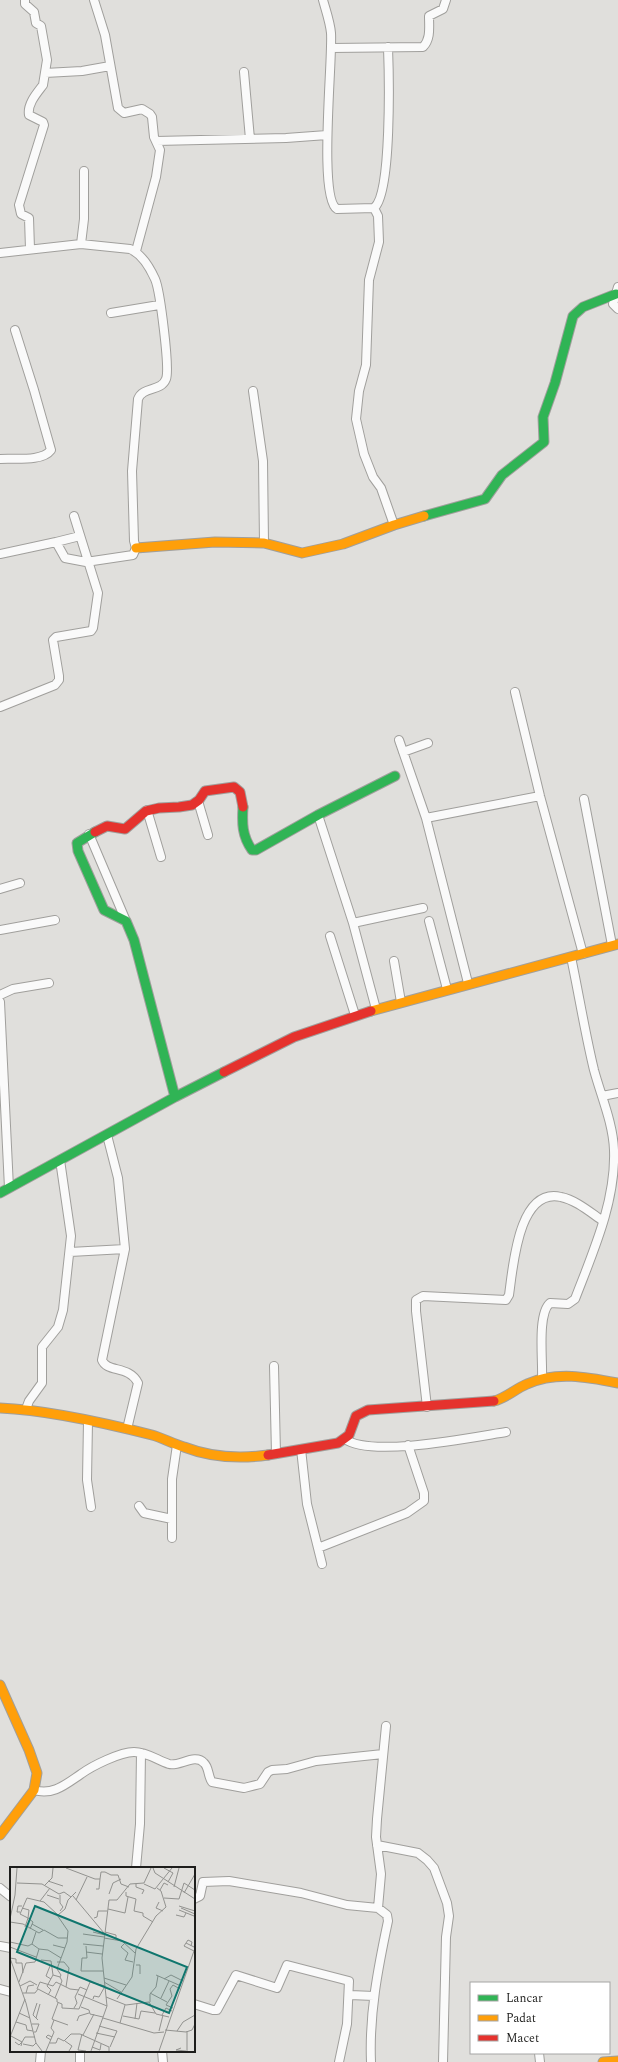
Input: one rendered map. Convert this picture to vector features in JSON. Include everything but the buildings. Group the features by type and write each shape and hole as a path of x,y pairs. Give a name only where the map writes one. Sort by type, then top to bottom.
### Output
{"street":[{"path":"25,0 25,4 34,12 36,24 41,26 47,60 43,86 37,91 28,111 28,116 43,122 44,126 19,205 21,214 29,218 30,249"},
{"path":"94,0 105,35 120,112 124,113 142,109 147,111 152,117 156,141 161,156 136,251"},
{"path":"323,0 331,32 327,135 328,177 330,199 333,207 345,210 374,208 377,206 381,195 388,139 388,47"},
{"path":"331,48 422,47 427,43 429,35 429,16 444,9 446,0"},
{"path":"45,73 82,71 110,66"},
{"path":"244,72 250,139"},
{"path":"156,141 250,139 327,135"},
{"path":"81,244 84,224 84,170"},
{"path":"374,208 378,216 379,242 369,280 366,365 359,391 356,419 364,454 373,476 381,488 394,525"},
{"path":"0,253 81,244 130,249 136,251 156,280 168,359 167,373 164,384 160,387 143,392 138,399 132,472 134,542 136,548 133,555 126,557 78,562 65,558 56,542"},
{"path":"136,548 215,542 264,543 289,551 302,553 317,551 343,544 394,525 485,499 502,476 544,442 545,435 543,417 555,383 573,316 583,307 617,291"},
{"path":"617,291 613,304 618,309"},
{"path":"111,313 159,305"},
{"path":"0,459 40,457 45,456 51,450 15,330"},
{"path":"253,391 263,461 264,543"},
{"path":"0,708 55,685 59,680 53,640 56,637 90,631 93,628 99,598 74,516"},
{"path":"0,554 80,536"},
{"path":"515,692 540,796 583,954"},
{"path":"399,740 426,818 468,983"},
{"path":"403,752 428,743"},
{"path":"126,921 104,910 78,851 77,843 89,834 107,826 125,829 140,814 147,810 160,806 175,808 198,801 205,791 234,787 239,790 244,798 242,832 246,842 252,850 260,848 318,815 395,776"},
{"path":"426,818 540,796"},
{"path":"0,1193 175,1097 278,1043 323,1025 468,983 572,963 583,954 615,944 584,799"},
{"path":"198,801 208,835"},
{"path":"147,810 161,856"},
{"path":"318,815 353,923 376,1009"},
{"path":"89,834 134,940 175,1097"},
{"path":"0,889 20,883"},
{"path":"353,923 423,908"},
{"path":"0,930 55,920"},
{"path":"429,921 447,989"},
{"path":"330,936 355,1015"},
{"path":"394,961 401,1002"},
{"path":"542,1378 542,1325 544,1311 550,1303 568,1304 575,1299 603,1221 613,1178 614,1150 595,1071 572,963"},
{"path":"0,995 6,991 49,984"},
{"path":"0,1002 9,1188"},
{"path":"602,1096 618,1093"},
{"path":"107,1135 118,1178 125,1249 102,1360 108,1367 130,1372 138,1383 127,1429"},
{"path":"26,1409 29,1401 42,1383 42,1347 61,1322 70,1252 69,1216 60,1160"},
{"path":"427,1407 416,1312 416,1300 424,1296 506,1300 509,1295 514,1256 522,1225 529,1212 544,1198 554,1196 565,1198 603,1221"},
{"path":"70,1252 125,1249"},
{"path":"274,1366 276,1454"},
{"path":"0,1408 26,1409 88,1421 155,1436 177,1444 228,1457 245,1458 330,1445 345,1439 349,1435 354,1418 368,1410 495,1401 507,1397 527,1384 542,1378 573,1375 618,1383"},
{"path":"88,1421 87,1480 90,1507"},
{"path":"345,1439 354,1445 408,1445 506,1432"},
{"path":"172,1538 172,1479 177,1444"},
{"path":"318,1548 407,1513 424,1501 424,1494 408,1445"},
{"path":"301,1449 307,1504 322,1564"},
{"path":"139,1506 144,1513 172,1519"},
{"path":"0,1685 34,1766 37,1782 34,1790 0,1836"},
{"path":"378,1908 381,1874 377,1845 377,1819 386,1726"},
{"path":"34,1790 47,1792 58,1789 81,1773 125,1753 141,1753 174,1764 196,1759 200,1760 204,1762 212,1782 244,1788 260,1784 268,1772 272,1770 287,1769 316,1761 383,1754"},
{"path":"136,1867 140,1824 141,1753"},
{"path":"377,1845 418,1853 427,1860 434,1868 447,1903 449,1916 446,1937 443,2062"},
{"path":"195,1898 200,1896 203,1882 230,1881 301,1893 347,1905 378,1908 387,1915 388,1922 378,1965 374,1996 371,2024 371,2062"},
{"path":"0,1888 10,1896"},
{"path":"0,1946 10,1948"},
{"path":"195,2004 217,2010 236,1975 277,1988 287,1964 350,1981 345,2040 339,2062"},
{"path":"0,1989 10,1992"},
{"path":"350,1995 374,1996"},
{"path":"40,2062 41,2052"},
{"path":"162,2052 163,2062"},
{"path":"602,2062 618,2061"}],"traffic: fast":[{"path":"424,516 485,499 502,475 544,442 543,417 555,383 573,316 583,307 616,294"},
{"path":"243,807 244,834 252,850 256,850 318,815 395,776"},
{"path":"95,832 77,843 78,851 104,910 126,921 134,940 175,1097"},
{"path":"0,1193 175,1097 224,1072"}],"traffic: slow":[{"path":"136,548 215,542 264,543 302,553 343,544 394,525 424,516"},
{"path":"371,1011 618,944"},
{"path":"494,1401 503,1398 527,1384 538,1380 560,1376 583,1377 618,1383"},
{"path":"0,1408 38,1411 96,1422 152,1435 194,1450 215,1455 236,1457 268,1455"},
{"path":"0,1685 29,1750 37,1773 34,1790 0,1835"},
{"path":"603,2062 618,2061"}],"traffic: jam":[{"path":"95,832 107,826 125,829 146,811 159,808 192,805 199,800 205,791 234,787 240,792 243,807"},
{"path":"224,1072 294,1037 371,1011"},
{"path":"268,1455 338,1443 349,1435 356,1416 368,1410 494,1401"}]}
